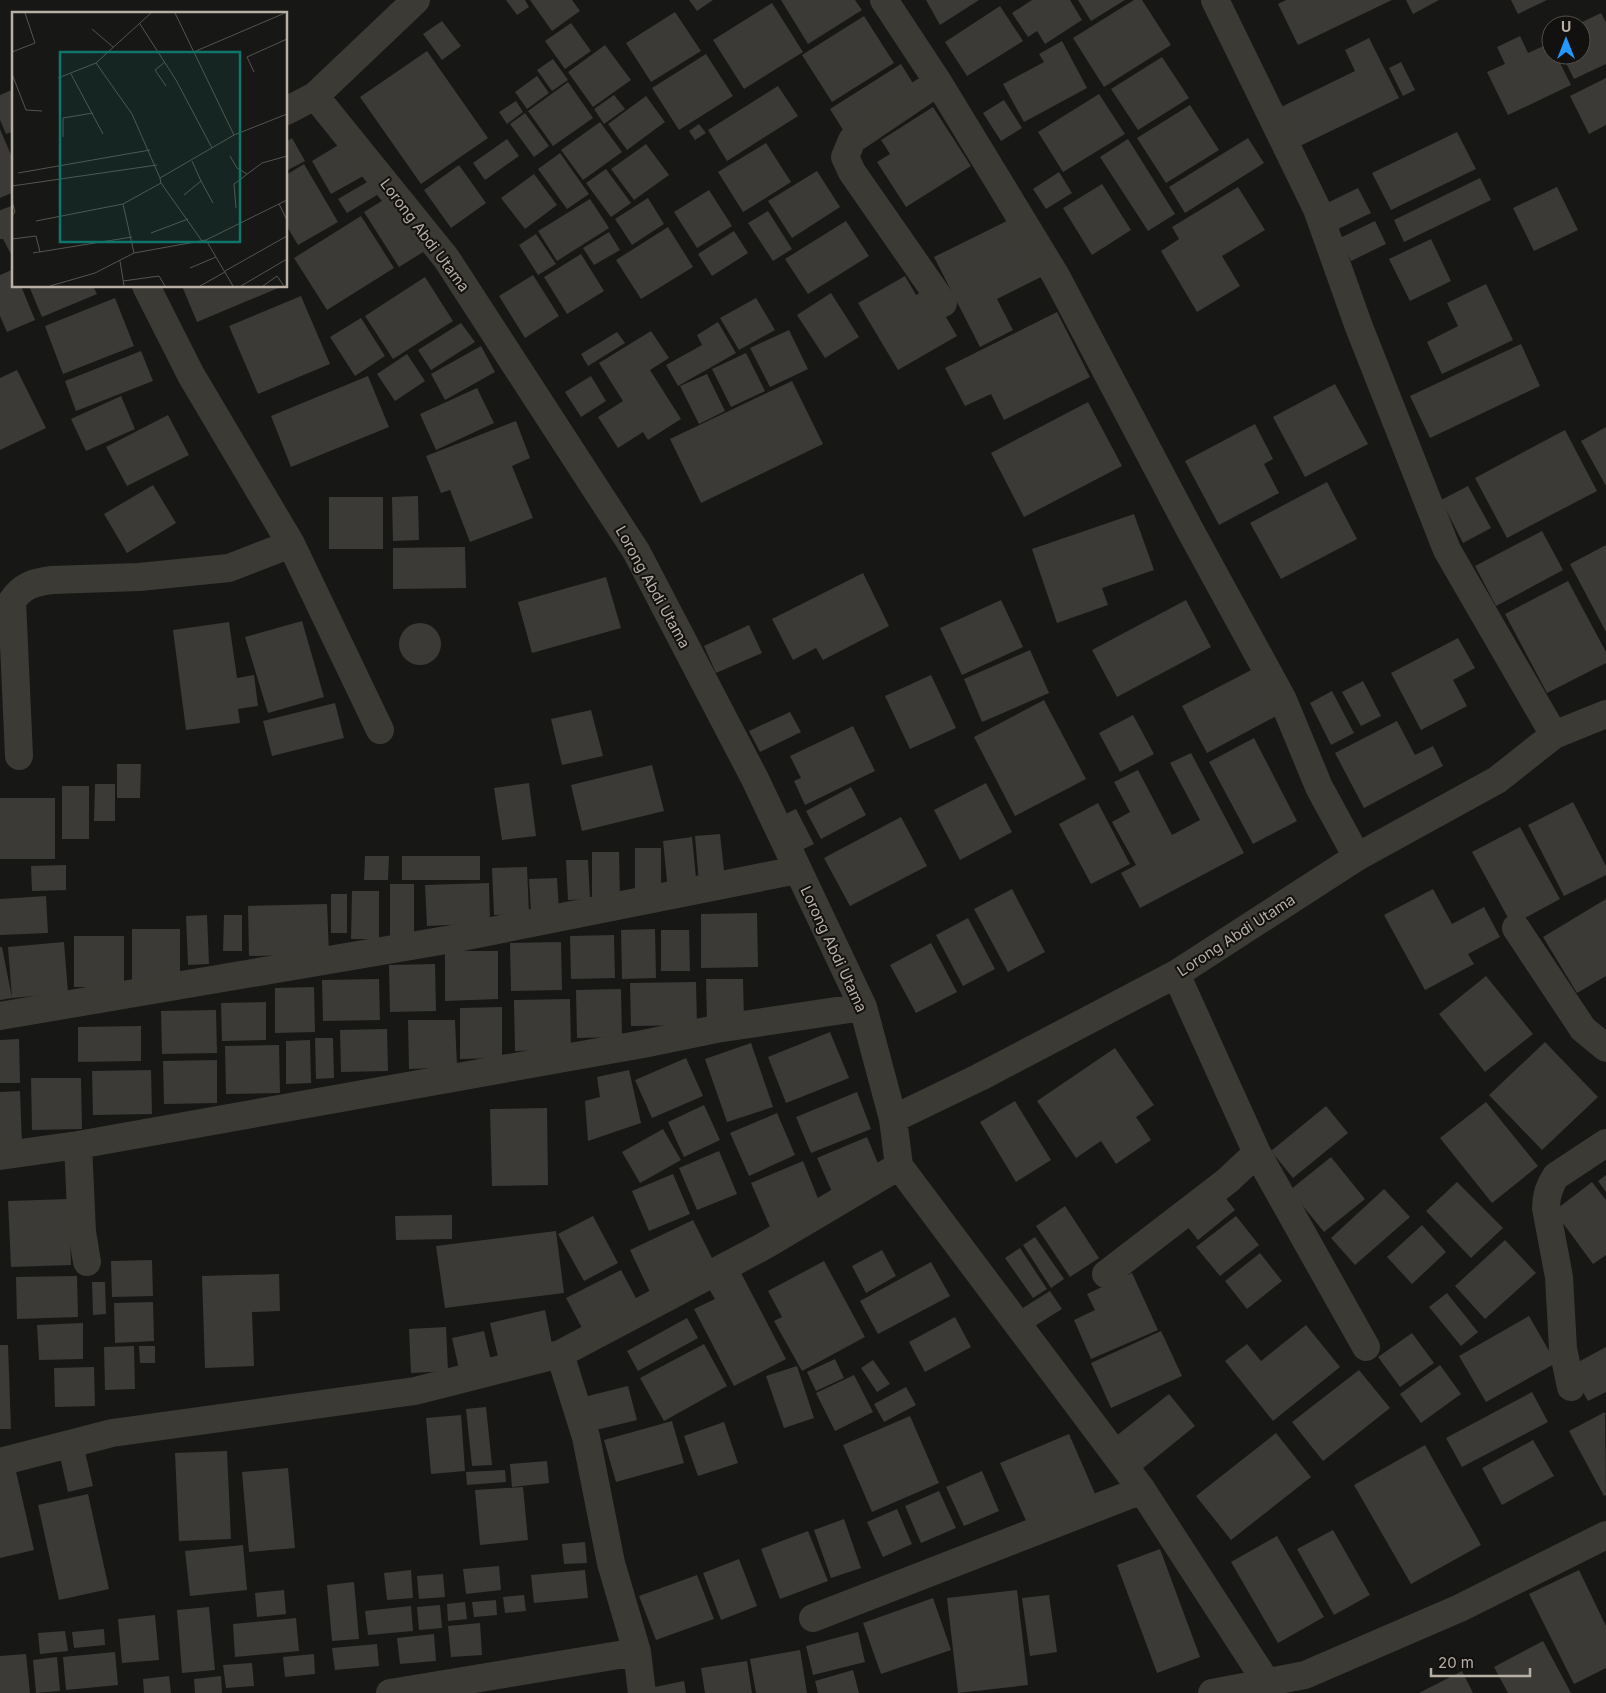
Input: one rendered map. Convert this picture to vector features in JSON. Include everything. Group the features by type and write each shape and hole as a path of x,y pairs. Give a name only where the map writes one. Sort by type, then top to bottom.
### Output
{"street":[{"path":"288,110 315,96 416,0"},
{"path":"884,0 938,82 1056,276 1190,530 1283,700 1319,787 1357,857"},
{"path":"1216,0 1317,209 1359,327 1447,550 1554,735"},
{"path":"938,82 852,140 845,157 852,172 943,303"},
{"name":"Lorong Abdi Utama","path":"315,96 446,258 636,552 755,779 863,1006 893,1119 980,1077 1176,974 1357,857 1497,780 1554,735 1606,714"},
{"path":"0,225 12,221"},
{"path":"147,288 191,375 291,544 380,730"},
{"path":"19,756 12,602 17,594 26,586 37,581 139,577 230,568 291,544"},
{"path":"0,1016 452,939 797,870"},
{"path":"1516,928 1583,1029 1606,1048"},
{"path":"1176,974 1257,1153 1366,1347"},
{"path":"0,1156 78,1145 643,1044 716,1029 863,1006"},
{"path":"893,1119 899,1166 1142,1490 1267,1683"},
{"path":"1570,1387 1563,1348 1559,1277 1546,1200 1551,1183 1556,1176 1606,1143"},
{"path":"78,1145 82,1232 87,1262"},
{"path":"1106,1274 1228,1180 1257,1153"},
{"path":"0,1462 112,1433 415,1392 560,1354 764,1246 899,1166"},
{"path":"560,1354 586,1437 611,1563 637,1652 642,1693"},
{"path":"813,1618 1142,1490"},
{"path":"1212,1693 1267,1683 1310,1684 1606,1535"},
{"path":"390,1693 637,1652"}],"building":[{"path":"506,0 525,0 529,7 517,15"},
{"path":"530,0 572,0 580,11 552,31"},
{"path":"689,0 713,0 697,11"},
{"path":"781,0 855,0 862,10 808,44"},
{"path":"926,0 979,0 940,25"},
{"path":"1032,0 1070,0 1082,20 1045,44 1037,31 1028,37 1012,13"},
{"path":"1078,0 1125,0 1091,21"},
{"path":"1134,0 1142,0 1171,45 1104,87 1073,38"},
{"path":"1286,0 1392,0 1298,45 1278,4"},
{"path":"1406,0 1439,0 1413,14"},
{"path":"1511,0 1547,0 1518,14"},
{"path":"772,3 803,52 744,89 713,40"},
{"path":"1000,6 1023,41 967,76 945,42"},
{"path":"675,12 701,51 651,82 626,43"},
{"path":"1601,13 1606,22 1606,64 1574,79 1567,65 1591,65 1591,18"},
{"path":"864,16 894,63 832,102 802,55"},
{"path":"442,21 461,46 442,60 423,34"},
{"path":"571,23 591,51 565,69 545,41"},
{"path":"1520,36 1528,53 1541,47 1541,65 1561,65 1571,85 1508,115 1487,72 1505,64 1497,47"},
{"path":"1369,38 1399,98 1300,146 1281,107 1355,71 1345,50"},
{"path":"1062,41 1087,88 1024,122 1003,84 1044,62 1039,54"},
{"path":"605,45 631,80 593,107 568,72"},
{"path":"427,51 488,138 421,184 360,97"},
{"path":"706,54 733,96 679,130 652,88"},
{"path":"1162,57 1189,98 1138,130 1111,89"},
{"path":"553,59 568,80 552,91 537,70"},
{"path":"1401,62 1415,90 1403,96 1389,68"},
{"path":"901,64 919,93 848,138 830,109"},
{"path":"537,76 549,93 527,109 515,92"},
{"path":"1606,78 1606,125 1589,134 1570,96"},
{"path":"568,82 593,118 553,146 528,111"},
{"path":"778,86 798,116 727,161 708,130"},
{"path":"12,90 12,132 6,134 0,120 0,95"},
{"path":"1099,94 1125,134 1063,172 1038,132"},
{"path":"614,95 625,109 604,124 594,109"},
{"path":"646,96 665,122 627,150 608,124"},
{"path":"1004,100 1022,128 1001,141 983,113"},
{"path":"516,101 523,112 507,124 499,112"},
{"path":"1190,105 1219,150 1166,183 1137,138"},
{"path":"933,107 971,166 906,207 877,162 890,154 881,140"},
{"path":"525,113 549,146 534,157 510,124"},
{"path":"600,122 622,152 583,180 561,150"},
{"path":"699,124 706,133 695,140 689,131"},
{"path":"0,129 12,157 12,193 0,198"},
{"path":"1457,132 1476,169 1391,210 1372,173"},
{"path":"292,138 305,161 288,170 288,141"},
{"path":"1248,138 1264,163 1185,213 1169,187"},
{"path":"507,139 519,156 485,180 473,163"},
{"path":"1128,139 1175,214 1148,231 1100,157"},
{"path":"345,141 365,175 331,194 312,161"},
{"path":"766,143 791,182 743,212 718,172"},
{"path":"646,144 669,175 634,200 611,169"},
{"path":"560,153 589,194 567,209 538,169"},
{"path":"304,164 338,222 298,245 288,228 288,174"},
{"path":"459,165 486,203 451,228 424,190"},
{"path":"606,169 631,203 611,217 586,183"},
{"path":"817,171 840,207 792,238 768,201"},
{"path":"1059,172 1072,193 1046,209 1033,189"},
{"path":"534,174 557,205 525,229 501,198"},
{"path":"374,178 382,192 347,213 338,199"},
{"path":"1480,178 1491,200 1404,242 1394,220"},
{"path":"1102,184 1131,230 1092,255 1063,208"},
{"path":"1238,187 1265,230 1222,256 1240,286 1197,312 1161,251 1179,239 1172,227"},
{"path":"1557,187 1578,230 1534,251 1513,208"},
{"path":"1358,188 1371,213 1336,230 1323,205"},
{"path":"709,190 732,226 697,248 674,212"},
{"path":"393,194 428,249 399,267 364,212"},
{"path":"648,198 664,224 632,245 615,219"},
{"path":"590,199 609,228 557,261 538,231"},
{"path":"768,211 792,249 773,261 748,223"},
{"path":"361,216 394,268 327,310 294,258"},
{"path":"1015,217 1045,275 997,299 1013,330 980,347 934,257"},
{"path":"846,221 869,256 808,294 785,259"},
{"path":"1375,221 1386,244 1351,261 1340,238"},
{"path":"668,227 693,267 641,299 616,260"},
{"path":"734,231 748,253 712,276 698,254"},
{"path":"609,232 620,250 594,265 583,248"},
{"path":"12,233 12,256 2,237"},
{"path":"536,234 556,264 538,275 519,245"},
{"path":"1431,239 1451,281 1410,301 1389,259"},
{"path":"581,254 604,291 567,314 544,277"},
{"path":"12,270 12,288 22,288 35,320 7,332 0,316 0,275"},
{"path":"533,275 559,316 525,338 499,296"},
{"path":"905,276 916,295 929,288 957,336 898,370 858,303"},
{"path":"425,277 453,321 393,359 365,316"},
{"path":"1486,284 1513,340 1442,374 1427,342 1458,326 1447,303"},
{"path":"30,288 94,288 97,294 42,317"},
{"path":"183,288 278,288 197,322"},
{"path":"831,293 859,337 825,358 797,315"},
{"path":"301,296 330,364 258,394 229,326"},
{"path":"115,298 134,346 63,374 45,326"},
{"path":"756,298 775,330 739,350 720,318"},
{"path":"1057,312 1090,377 1004,420 991,394 965,406 945,368"},
{"path":"361,318 385,356 355,376 330,337"},
{"path":"718,322 736,353 678,386 666,365 702,345 697,335"},
{"path":"461,323 475,342 431,370 418,350"},
{"path":"789,330 808,369 770,387 750,348"},
{"path":"651,331 669,358 650,370 681,419 648,440 643,432 618,448 598,417 623,401 599,363"},
{"path":"617,332 625,343 588,366 581,354"},
{"path":"1521,344 1540,386 1430,438 1410,396"},
{"path":"481,346 495,372 445,400 431,374"},
{"path":"141,351 153,381 76,411 65,381"},
{"path":"746,353 765,391 731,407 712,369"},
{"path":"407,354 425,381 395,401 377,374"},
{"path":"17,370 46,428 0,450 0,378"},
{"path":"707,374 725,411 699,424 680,386"},
{"path":"368,376 389,427 291,467 271,416"},
{"path":"591,376 606,401 581,417 565,392"},
{"path":"792,381 823,444 701,503 670,439"},
{"path":"1335,384 1368,444 1305,477 1273,417"},
{"path":"477,388 494,423 436,450 420,414"},
{"path":"121,396 135,429 86,451 71,419"},
{"path":"1088,402 1122,466 1024,517 991,453"},
{"path":"168,415 189,455 127,486 106,447"},
{"path":"516,421 530,458 512,466 533,518 470,542 450,490 441,493 426,456"},
{"path":"1255,424 1273,459 1264,464 1279,493 1219,525 1185,461"},
{"path":"1606,427 1606,486 1581,441"},
{"path":"1565,430 1597,491 1507,538 1475,478"},
{"path":"1327,482 1357,539 1281,579 1250,523"},
{"path":"153,485 176,523 127,553 104,514"},
{"path":"1468,486 1491,528 1463,543 1441,500"},
{"path":"418,496 419,540 393,541 392,497"},
{"path":"329,497 383,497 383,549 329,549"},
{"path":"1134,514 1154,570 1102,588 1108,605 1057,623 1032,549"},
{"path":"1542,531 1563,570 1496,606 1475,566"},
{"path":"1606,545 1606,632 1570,564"},
{"path":"465,547 466,588 393,589 393,548"},
{"path":"863,573 889,626 823,660 816,648 793,660 772,619"},
{"path":"606,577 621,628 532,653 518,602"},
{"path":"1568,581 1606,652 1606,663 1547,693 1505,614"},
{"path":"1001,600 1023,647 962,675 940,628"},
{"path":"1186,600 1211,647 1117,697 1092,650"},
{"path":"302,621 324,697 268,713 245,637"},
{"path":"229,622 237,678 254,675 258,706 238,709 240,723 186,730 173,630"},
{"path":"416,623 424,623 435,629 441,644 435,659 424,665 416,665 405,659 399,648 399,640 405,629"},
{"path":"749,625 762,653 716,673 704,646"},
{"path":"1458,638 1475,668 1453,680 1467,706 1421,730 1391,673"},
{"path":"1030,650 1049,693 982,722 964,679"},
{"path":"1257,667 1282,713 1207,753 1182,706"},
{"path":"931,675 956,728 910,749 885,696"},
{"path":"1363,681 1381,716 1361,726 1342,692"},
{"path":"1332,691 1354,733 1331,745 1310,703"},
{"path":"1044,700 1086,779 1015,816 974,737"},
{"path":"335,703 344,738 272,756 263,721"},
{"path":"591,710 603,756 562,765 551,719"},
{"path":"790,712 801,732 760,752 749,731"},
{"path":"1133,715 1154,754 1120,772 1099,733"},
{"path":"1397,721 1415,755 1433,746 1443,766 1364,808 1335,753"},
{"path":"853,726 875,771 805,805 794,781 801,778 790,756"},
{"path":"1254,738 1297,821 1253,844 1209,762"},
{"path":"1191,753 1244,853 1140,908 1121,873 1136,865 1112,822 1130,812 1114,782 1138,770 1172,835 1200,820 1170,763"},
{"path":"117,764 141,764 140,798 117,798"},
{"path":"652,765 664,811 582,831 571,785"},
{"path":"529,783 536,836 502,840 494,788"},
{"path":"986,783 1012,832 960,860 934,810"},
{"path":"95,784 115,784 115,821 94,821"},
{"path":"62,786 89,786 89,839 62,839"},
{"path":"851,787 866,815 821,839 806,811"},
{"path":"0,798 55,798 55,859 0,859"},
{"path":"1573,802 1606,866 1606,875 1564,896 1528,825"},
{"path":"1098,803 1130,864 1091,884 1059,824"},
{"path":"796,809 814,844 795,853 777,818"},
{"path":"901,817 927,866 850,906 824,858"},
{"path":"1520,827 1560,899 1512,925 1472,852"},
{"path":"720,834 725,880 699,883 695,836"},
{"path":"692,837 697,888 668,891 663,841"},
{"path":"635,848 661,848 661,895 635,895"},
{"path":"592,852 619,852 620,901 592,902"},
{"path":"365,856 389,856 388,880 364,880"},
{"path":"402,856 480,856 480,880 402,880"},
{"path":"566,860 588,860 590,899 568,900"},
{"path":"66,865 66,890 32,891 31,866"},
{"path":"527,867 529,914 494,915 492,868"},
{"path":"557,878 559,910 531,911 529,879"},
{"path":"489,883 490,923 427,926 425,885"},
{"path":"390,884 414,884 414,936 390,936"},
{"path":"1012,889 1045,952 1008,972 974,909"},
{"path":"1433,889 1452,924 1484,907 1500,937 1468,954 1474,964 1425,990 1384,915"},
{"path":"352,891 379,891 379,939 351,939"},
{"path":"331,894 347,894 347,933 331,933"},
{"path":"46,896 48,933 0,935 0,899"},
{"path":"1606,899 1606,976 1577,993 1543,937"},
{"path":"327,904 329,954 249,956 248,906"},
{"path":"757,913 758,967 701,968 701,914"},
{"path":"207,915 209,964 188,965 186,916"},
{"path":"224,915 242,915 242,951 223,951"},
{"path":"968,918 995,969 963,986 936,935"},
{"path":"132,929 180,929 180,982 132,982"},
{"path":"655,929 656,978 622,979 621,930"},
{"path":"661,930 689,930 690,971 661,971"},
{"path":"614,935 615,978 571,979 570,936"},
{"path":"74,936 124,936 124,987 74,987"},
{"path":"64,942 68,993 12,998 8,947"},
{"path":"561,942 562,990 511,991 510,943"},
{"path":"931,943 957,992 916,1013 890,965"},
{"path":"0,947 2,947 12,998 0,1000"},
{"path":"445,951 498,951 498,999 445,1001"},
{"path":"435,964 436,1011 390,1012 389,965"},
{"path":"1486,976 1533,1034 1485,1072 1439,1014"},
{"path":"379,979 380,1020 323,1021 322,980"},
{"path":"706,979 743,979 744,1021 707,1021"},
{"path":"696,982 697,1025 631,1026 630,983"},
{"path":"314,987 315,1032 275,1033 275,988"},
{"path":"621,989 622,1037 577,1038 576,990"},
{"path":"570,999 571,1049 515,1051 514,1000"},
{"path":"266,1002 266,1040 222,1041 221,1003"},
{"path":"502,1007 502,1058 460,1059 460,1008"},
{"path":"216,1010 217,1053 162,1054 161,1011"},
{"path":"408,1020 455,1020 457,1067 409,1069"},
{"path":"141,1026 141,1061 78,1062 78,1027"},
{"path":"387,1029 388,1071 341,1072 340,1030"},
{"path":"830,1032 849,1078 786,1103 768,1057"},
{"path":"315,1038 333,1038 334,1078 316,1079"},
{"path":"19,1039 20,1083 0,1083 0,1040"},
{"path":"310,1040 311,1083 286,1084 286,1041"},
{"path":"1545,1042 1598,1097 1542,1150 1489,1095"},
{"path":"751,1043 773,1107 727,1122 705,1059"},
{"path":"279,1045 280,1093 226,1094 225,1046"},
{"path":"1115,1048 1154,1105 1136,1117 1151,1140 1116,1164 1101,1141 1076,1158 1037,1101"},
{"path":"686,1058 703,1096 652,1118 635,1080"},
{"path":"217,1060 217,1103 164,1104 163,1061"},
{"path":"151,1070 152,1114 93,1115 92,1071"},
{"path":"629,1070 641,1123 588,1141 585,1101 600,1097 597,1077"},
{"path":"31,1078 81,1078 82,1129 32,1130"},
{"path":"20,1091 22,1145 0,1145 0,1092"},
{"path":"857,1092 871,1129 811,1153 796,1117"},
{"path":"1015,1101 1051,1160 1016,1182 980,1122"},
{"path":"1486,1102 1538,1166 1492,1203 1440,1138"},
{"path":"704,1105 720,1140 684,1157 668,1122"},
{"path":"1326,1106 1348,1133 1293,1178 1271,1151"},
{"path":"547,1108 548,1185 492,1186 490,1109"},
{"path":"777,1113 795,1155 749,1176 730,1133"},
{"path":"663,1129 681,1160 640,1183 622,1152"},
{"path":"867,1137 882,1173 833,1194 817,1158"},
{"path":"719,1151 737,1194 697,1210 679,1168"},
{"path":"1331,1157 1365,1199 1324,1232 1290,1190"},
{"path":"803,1161 821,1206 770,1227 751,1183"},
{"path":"673,1174 690,1214 649,1231 632,1191"},
{"path":"1606,1175 1606,1192 1598,1181"},
{"path":"1457,1182 1503,1228 1471,1258 1426,1211"},
{"path":"1592,1182 1606,1200 1606,1255 1593,1264 1554,1211"},
{"path":"1384,1189 1410,1217 1355,1265 1331,1238"},
{"path":"1220,1191 1235,1210 1198,1240 1183,1221"},
{"path":"69,1199 71,1265 11,1267 8,1201"},
{"path":"1065,1206 1099,1258 1070,1277 1036,1226"},
{"path":"452,1215 452,1239 396,1240 395,1216"},
{"path":"593,1216 618,1263 584,1281 558,1234"},
{"path":"1236,1216 1259,1245 1220,1276 1196,1247"},
{"path":"693,1220 714,1262 650,1292 630,1250"},
{"path":"1422,1225 1446,1252 1412,1284 1387,1257"},
{"path":"556,1231 564,1293 445,1308 436,1246"},
{"path":"1035,1237 1064,1279 1051,1288 1023,1245"},
{"path":"1505,1240 1536,1273 1485,1319 1455,1286"},
{"path":"1020,1248 1047,1289 1033,1298 1005,1258"},
{"path":"882,1250 896,1276 866,1293 852,1266"},
{"path":"1260,1253 1282,1281 1247,1309 1225,1281"},
{"path":"152,1260 153,1296 112,1297 111,1261"},
{"path":"824,1261 865,1337 802,1371 774,1321 782,1317 768,1291"},
{"path":"931,1262 950,1296 878,1334 860,1301"},
{"path":"621,1270 637,1300 582,1328 566,1298"},
{"path":"741,1273 786,1359 734,1386 694,1309 715,1299 709,1289"},
{"path":"1132,1273 1158,1330 1091,1359 1074,1320 1095,1310 1087,1294"},
{"path":"279,1274 280,1311 252,1312 254,1366 205,1368 202,1276"},
{"path":"77,1276 78,1317 17,1319 16,1277"},
{"path":"92,1282 105,1282 106,1314 93,1315"},
{"path":"1050,1291 1062,1309 1030,1329 1018,1311"},
{"path":"1447,1293 1478,1332 1461,1346 1429,1307"},
{"path":"153,1302 154,1341 115,1343 114,1303"},
{"path":"545,1310 553,1349 499,1361 490,1323"},
{"path":"1529,1316 1556,1363 1486,1402 1459,1356"},
{"path":"955,1317 971,1347 925,1372 909,1342"},
{"path":"687,1318 698,1338 638,1371 627,1351"},
{"path":"83,1323 83,1359 39,1360 37,1325"},
{"path":"1306,1325 1340,1367 1273,1421 1225,1361 1247,1344 1261,1361"},
{"path":"446,1327 448,1371 411,1373 409,1329"},
{"path":"484,1331 491,1361 459,1369 452,1338"},
{"path":"1161,1331 1182,1376 1111,1408 1091,1363"},
{"path":"1412,1333 1434,1363 1400,1387 1378,1357"},
{"path":"704,1344 727,1386 664,1421 640,1378"},
{"path":"0,1345 8,1345 11,1429 0,1429"},
{"path":"134,1346 135,1389 105,1390 104,1347"},
{"path":"139,1346 155,1346 155,1363 140,1363"},
{"path":"1606,1347 1606,1392 1588,1401 1569,1367"},
{"path":"835,1359 844,1378 816,1391 807,1372"},
{"path":"873,1360 890,1384 877,1392 861,1368"},
{"path":"1440,1365 1461,1394 1421,1423 1400,1394"},
{"path":"797,1366 814,1418 784,1428 766,1376"},
{"path":"94,1367 95,1406 55,1407 54,1368"},
{"path":"1359,1370 1390,1408 1323,1461 1292,1422"},
{"path":"854,1375 873,1412 835,1431 816,1393"},
{"path":"628,1386 637,1420 588,1432 580,1398"},
{"path":"906,1387 916,1405 884,1422 874,1404"},
{"path":"1532,1392 1548,1422 1462,1467 1446,1438"},
{"path":"1169,1394 1195,1426 1142,1469 1116,1436"},
{"path":"486,1407 492,1465 472,1466 466,1409"},
{"path":"1605,1412 1606,1495 1604,1496 1569,1431"},
{"path":"461,1415 465,1471 431,1474 426,1418"},
{"path":"910,1416 939,1483 872,1512 843,1445"},
{"path":"672,1421 684,1463 616,1482 604,1440"},
{"path":"724,1422 738,1463 698,1476 684,1436"},
{"path":"1276,1433 1311,1477 1231,1540 1196,1496"},
{"path":"1069,1434 1096,1496 1028,1525 1000,1463"},
{"path":"1533,1440 1554,1476 1502,1505 1482,1468"},
{"path":"1425,1445 1481,1545 1411,1584 1354,1485"},
{"path":"227,1451 231,1539 179,1541 175,1453"},
{"path":"85,1452 93,1486 68,1492 60,1457"},
{"path":"547,1461 549,1483 512,1487 510,1464"},
{"path":"15,1467 34,1550 0,1558 0,1470"},
{"path":"288,1468 295,1548 249,1552 242,1472"},
{"path":"505,1470 506,1482 467,1485 466,1472"},
{"path":"982,1471 999,1511 964,1526 946,1487"},
{"path":"523,1487 528,1540 480,1545 475,1490"},
{"path":"939,1491 956,1528 921,1543 905,1506"},
{"path":"88,1494 109,1589 59,1600 38,1505"},
{"path":"897,1509 912,1544 883,1557 867,1522"},
{"path":"844,1519 861,1568 831,1578 814,1530"},
{"path":"1333,1530 1370,1595 1334,1615 1297,1549"},
{"path":"808,1531 828,1581 780,1599 761,1549"},
{"path":"1277,1536 1324,1617 1278,1643 1231,1562"},
{"path":"585,1542 587,1563 564,1564 562,1544"},
{"path":"243,1545 247,1590 190,1596 185,1551"},
{"path":"1160,1549 1200,1657 1157,1673 1117,1565"},
{"path":"739,1559 757,1606 721,1620 703,1573"},
{"path":"499,1566 501,1590 466,1594 463,1569"},
{"path":"411,1570 413,1598 387,1600 384,1573"},
{"path":"585,1570 588,1598 534,1603 531,1575"},
{"path":"1579,1570 1606,1626 1606,1668 1574,1684 1529,1594"},
{"path":"443,1574 445,1597 419,1599 417,1576"},
{"path":"697,1575 714,1619 656,1640 639,1596"},
{"path":"354,1582 359,1639 332,1641 327,1585"},
{"path":"284,1590 286,1614 257,1617 255,1593"},
{"path":"1017,1590 1028,1685 958,1693 947,1598"},
{"path":"524,1595 526,1611 505,1613 503,1597"},
{"path":"1049,1595 1057,1652 1030,1656 1022,1598"},
{"path":"933,1598 951,1650 881,1674 863,1623"},
{"path":"496,1600 497,1615 474,1617 472,1602"},
{"path":"465,1602 467,1619 448,1621 447,1604"},
{"path":"440,1605 442,1628 419,1630 417,1607"},
{"path":"411,1606 413,1631 368,1635 365,1611"},
{"path":"209,1607 215,1670 182,1673 177,1610"},
{"path":"155,1615 159,1660 122,1663 118,1619"},
{"path":"296,1618 299,1651 235,1657 233,1624"},
{"path":"480,1623 482,1655 451,1657 448,1626"},
{"path":"104,1629 105,1645 74,1648 72,1632"},
{"path":"65,1631 68,1651 40,1654 38,1633"},
{"path":"858,1632 865,1662 813,1675 806,1646"},
{"path":"434,1634 436,1661 400,1664 397,1638"},
{"path":"1543,1641 1571,1693 1508,1693 1494,1667"},
{"path":"377,1644 379,1666 335,1670 332,1648"},
{"path":"800,1650 807,1693 756,1693 750,1659"},
{"path":"115,1652 118,1685 66,1690 63,1657"},
{"path":"26,1654 30,1693 0,1693 0,1656"},
{"path":"314,1654 315,1674 285,1677 283,1657"},
{"path":"57,1657 60,1691 36,1693 33,1660"},
{"path":"747,1661 752,1693 705,1693 701,1668"},
{"path":"252,1663 254,1686 226,1688 223,1665"},
{"path":"853,1670 859,1693 818,1693 815,1681"},
{"path":"1462,1671 1473,1693 1419,1693"},
{"path":"169,1676 171,1693 144,1693 143,1679"},
{"path":"221,1676 222,1693 195,1693 194,1679"},
{"path":"684,1681 686,1693 646,1693 645,1689"}]}
